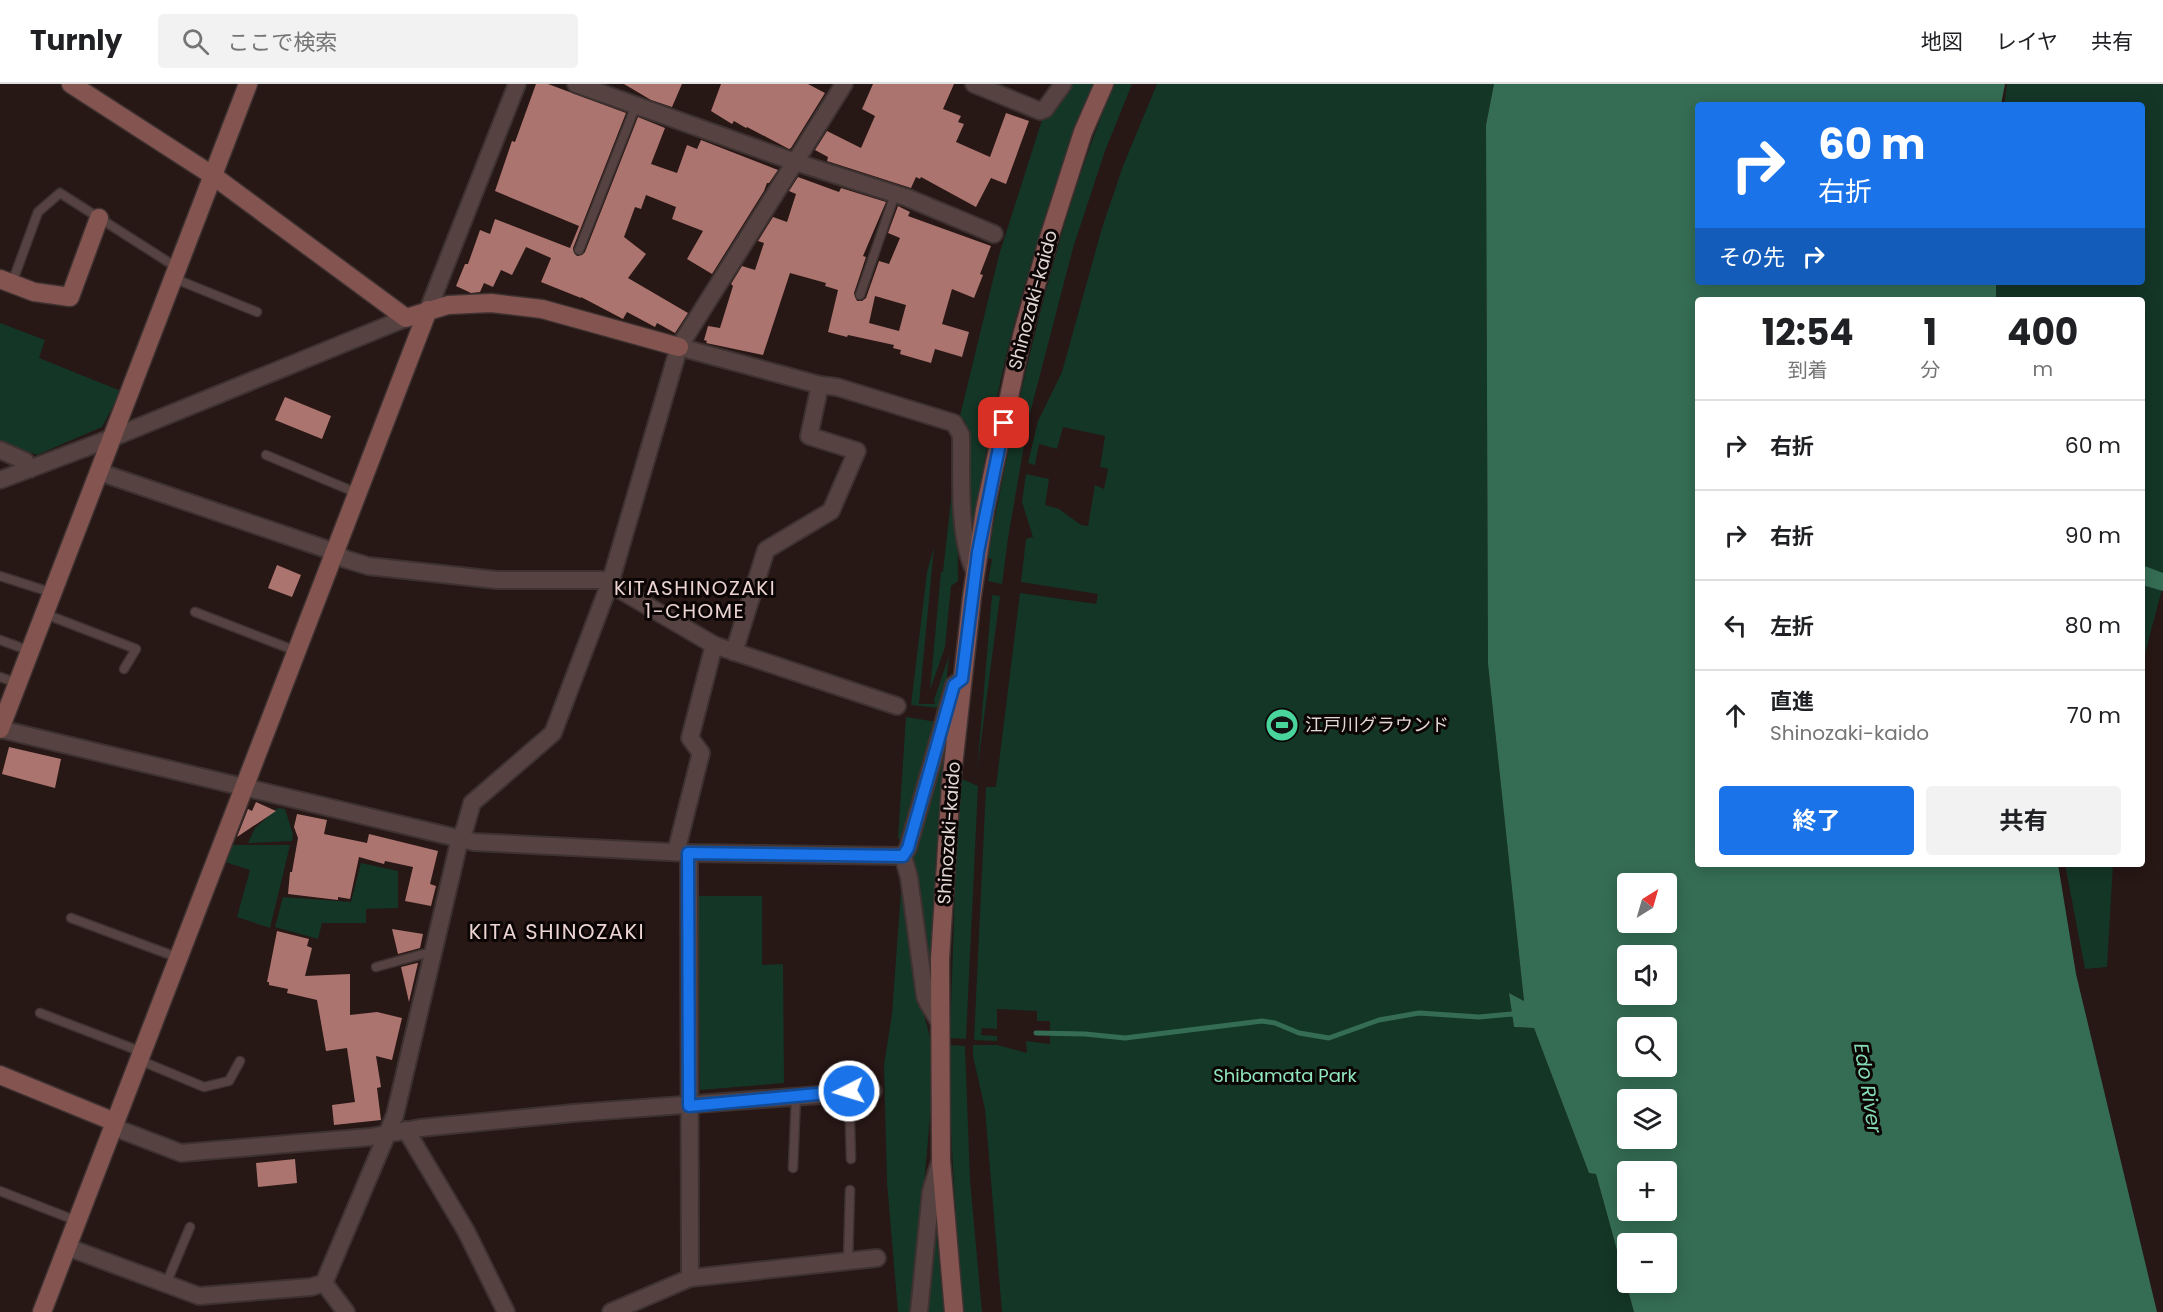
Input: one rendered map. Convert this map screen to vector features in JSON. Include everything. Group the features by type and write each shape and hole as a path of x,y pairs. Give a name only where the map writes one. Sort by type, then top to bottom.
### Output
{"street":[{"path":"71,84 212,175 406,318"},
{"path":"248,84 0,729 474,842 682,852 903,856"},
{"path":"42,1312 517,84"},
{"path":"576,84 795,162 895,194 994,234"},
{"path":"67,1247 199,1296 311,1287 324,1283 395,1116 460,838 472,803 553,733 611,580 679,347 844,84"},
{"path":"976,84 1040,111 1045,109 1063,84"},
{"name":"Shinozaki-kaido","path":"954,1312 941,1161 940,959 951,784 975,572 985,510 1025,325 1048,241 1083,132 1104,84"},
{"path":"6,281 34,292 70,297 99,218"},
{"path":"0,480 114,437 428,310 448,305 491,303 542,309 820,385 837,387 954,423 961,435 964,537 968,558 975,572"},
{"path":"734,652 766,550 831,511 857,451 808,436 820,385"},
{"path":"0,450 25,461 30,469"},
{"path":"99,472 335,552 345,559 368,566 497,580 611,580 622,591 714,645 897,706"},
{"path":"690,1278 689,1106 682,852 701,753 690,738 714,645"},
{"path":"939,1021 925,996 909,878 903,856 908,848 954,685 962,679"},
{"path":"0,1075 181,1153 388,1134 406,1130 574,1113 873,1091"},
{"path":"406,1130 466,1231 506,1312"},
{"path":"920,1312 931,1191 941,1161"},
{"path":"622,1310 690,1278 877,1258"},
{"path":"324,1283 346,1312"}],"lane":[{"path":"579,250 636,105"},
{"path":"6,281 38,212 60,194 99,218 175,272 257,312"},
{"path":"860,295 895,194"},
{"path":"266,455 357,493"},
{"path":"0,576 53,593"},
{"path":"195,612 296,651"},
{"path":"45,614 136,649 124,669"},
{"path":"0,640 30,651"},
{"path":"0,677 18,684"},
{"path":"71,918 179,958"},
{"path":"376,967 423,954 432,954"},
{"path":"40,1013 140,1056 204,1087 229,1081 240,1060"},
{"path":"849,1091 851,1159"},
{"path":"794,1168 796,1096"},
{"path":"848,1261 850,1190"},
{"path":"0,1191 77,1221"},
{"path":"166,1284 190,1227"}],"green space":[{"path":"1071,84 1093,84 1058,177 1019,304 994,413 970,543 967,431 965,421 960,416 999,255 1042,120 1055,109"},
{"path":"1114,84 1132,84 1105,151 1073,248 1029,417 1002,584 988,581 992,559 987,558 1024,377 1072,200"},
{"name":"Shibamata Park","path":"1157,84 1494,84 1486,125 1488,664 1524,1001 1509,993 1514,1027 1534,1028 1589,1173 1596,1174 1617,1250 1617,1293 1629,1293 1634,1312 1002,1312 985,1109 973,1056 973,1045 997,1045 1027,1053 1026,1041 1050,1044 1050,1021 1037,1021 1037,1011 997,1009 997,1029 982,1028 981,1035 997,1036 997,1041 974,1040 986,787 996,787 1020,593 1096,604 1098,594 1021,582 1026,539 1033,537 1022,502 1026,474 1049,479 1045,505 1059,509 1081,525 1088,526 1095,485 1104,489 1108,469 1100,467 1105,436 1063,427 1057,449 1039,444 1035,465 1028,463 1038,421 1062,372 1102,228 1123,166"},
{"path":"2007,84 2163,84 2163,585 2145,654 2145,297 1995,297 1996,285 2145,285 2145,102 2004,102"},
{"path":"0,323 45,340 39,358 121,391 102,427 37,455 0,441"},
{"path":"957,446 958,581 951,586 945,647 930,690 941,572 943,572"},
{"path":"934,547 919,704 935,704 934,700 949,656 946,685 940,708 911,705 927,572"},
{"path":"992,595 1000,596 977,772"},
{"path":"906,717 937,722 904,836 900,840 898,838"},
{"path":"948,729 936,854 931,993 913,854"},
{"path":"962,779 978,786 966,1039 950,1038 956,859"},
{"path":"278,808 285,809 293,834 292,841 248,843 255,828"},
{"path":"232,845 290,845 270,928 237,917 250,870 225,862"},
{"path":"361,863 398,871 398,908 366,909 366,923 322,923 318,939 275,927 283,897 351,902"},
{"path":"2066,867 2113,867 2107,967 2085,969"},
{"path":"902,877 920,1000 930,1037 931,1105 913,1312 898,1312 887,1182 884,1065 892,1014"},
{"path":"698,896 762,896 762,965 783,964 784,1083 700,1090"},
{"path":"950,1045 965,1046 970,1180 982,1312 964,1312 954,1179"},
{"path":"935,1218 944,1312 927,1312"}],"water":[{"name":"Edo River","path":"1494,84 2005,84 2002,102 1695,102 1695,285 1996,285 1996,297 1695,297 1695,867 2058,867 2076,974 2157,1312 1634,1312 1629,1293 1677,1293 1677,1233 1617,1233 1617,1250 1596,1174 1589,1173 1534,1028 1514,1027 1509,993 1524,1001 1488,664 1486,125"},
{"path":"2145,566 2163,573 2163,591 2145,586"}],"building":[{"path":"536,84 548,84 626,113 573,248 577,256 585,252 638,117 665,128 651,164 677,173 687,145 697,149 701,140 778,170 767,183 712,274 687,259 703,231 672,219 676,207 646,195 641,209 635,207 624,237 646,254 628,278 688,313 675,333 657,323 655,327 627,312 623,319 581,297 541,282 551,258 526,247 512,275 501,270 493,287 484,283 480,292 471,293 456,286 465,264 468,264 480,230 490,234 495,219 570,248 579,226 495,191 512,141 515,142"},
{"path":"624,84 682,84 672,107 651,100"},
{"path":"721,84 808,84 825,93 789,149 734,121 732,124 711,111"},
{"path":"873,84 954,84 943,109 961,116 958,122 964,124 956,142 990,157 1006,113 1029,121 1006,184 991,178 976,207 921,177 920,179 916,177 911,188 827,161 828,157 815,150 827,131 861,148 875,116 862,109"},
{"path":"798,177 839,192 841,188 886,202 863,256 866,257 854,293 857,301 866,298 879,261 889,264 900,238 888,233 898,206 910,212 908,216 991,246 974,298 952,289 942,324 969,332 962,357 935,349 931,363 900,354 901,350 893,348 894,345 828,332 838,290 825,286 826,283 790,273 763,355 706,343 707,341 704,340 708,326 720,328 733,286 731,284 742,266 755,270 764,243 758,241 773,217 787,222 796,194 789,191","holes":["875,296 906,305 899,331 869,323"]},
{"path":"285,397 331,416 322,439 275,420"},
{"path":"277,565 301,575 292,597 268,588"},
{"path":"9,747 61,759 55,788 2,774"},
{"path":"256,802 276,811 237,837 248,809 252,811"},
{"path":"297,814 327,820 324,834 367,843 369,834 438,851 430,884 436,886 431,906 405,901 413,867 385,861 384,864 359,857 350,899 338,897 338,900 288,894 290,872 292,872 298,838 294,827"},
{"path":"392,929 423,934 420,948 398,954"},
{"path":"277,931 309,939 307,946 312,948 305,976 350,974 350,1015 377,1012 402,1018 392,1060 376,1056 381,1087 377,1088 381,1120 334,1125 332,1105 355,1102 347,1048 326,1051 317,1000 287,993 288,989 269,985 267,982"},
{"path":"418,963 409,1002 401,967"},
{"path":"295,1159 297,1183 258,1187 256,1163"}],"waterway":[{"path":"1036,1033 1125,1038 1262,1021 1275,1023 1299,1033 1329,1038 1379,1020 1419,1013 1479,1017 1512,1014 1519,1016"}],"place":[{"name":"江戸川グラウンド","path":"1282,725"}],"district":[{"name":"KITASHINOZAKI 1-CHOME","path":"695,600"},
{"name":"KITA SHINOZAKI","path":"557,932"}],"route":[{"path":"849,1091 689,1106 688,853 903,856 908,848 954,685 962,679 978,552 1004,423"}]}
